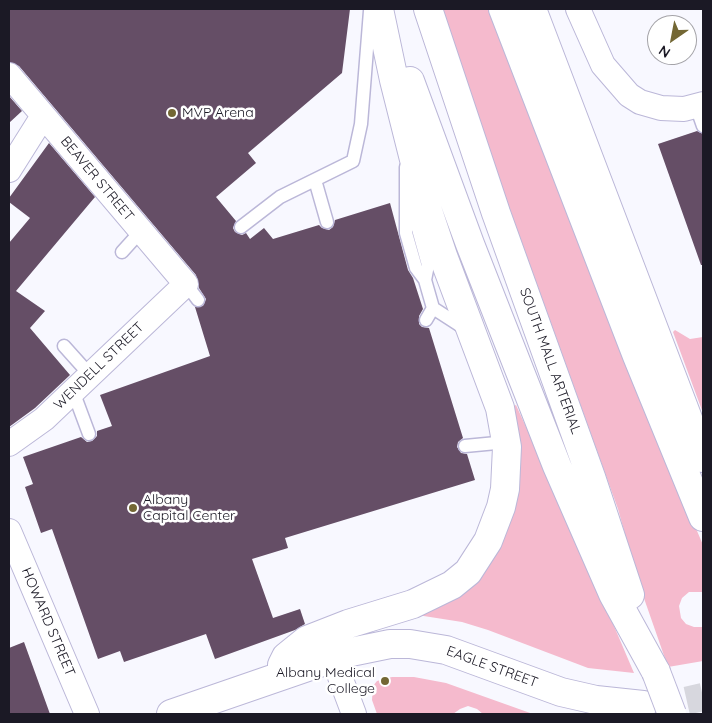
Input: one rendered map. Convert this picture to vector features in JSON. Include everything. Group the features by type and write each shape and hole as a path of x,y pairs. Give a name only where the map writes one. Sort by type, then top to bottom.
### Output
{"main road":[{"path":"284,675 282,665 286,657 307,640 348,624 433,597 468,572 488,541 501,508 507,468 507,442 500,408 433,228 406,127 379,9"},
{"path":"385,9 470,244 550,448 613,594 656,672"},
{"name":"SOUTH MALL ARTERIAL","path":"428,9 496,213 601,504 656,672 672,714"},
{"path":"503,9 637,356 703,517"},
{"path":"532,9 703,458"},
{"name":"EAGLE STREET","path":"186,712 333,658 383,645 427,646 465,655 543,686 579,697 616,704 643,705"}],"street":[{"path":"578,9 592,43 610,76 629,95 649,106 701,112"},
{"name":"BEAVER STREET","path":"9,74 186,282"},
{"path":"9,170 44,116"},
{"name":"WENDELL STREET","path":"9,444 44,419 186,282"},
{"name":"HOWARD STREET","path":"9,530 87,714"},
{"path":"333,658 354,714"}],"lane":[{"path":"241,227 280,197 353,161 361,124 370,9"},
{"path":"406,127 406,233 416,268 425,280 434,308 472,333"},
{"path":"315,180 328,222"},
{"path":"122,252 141,230"},
{"path":"426,320 434,308"},
{"path":"64,346 90,375"},
{"path":"73,391 89,434"},
{"path":"465,446 507,442"}],"shaded area":[{"path":"442,9 491,9 661,446 703,545 703,592 689,592 682,598 679,606 681,618 686,624 694,627 703,627 703,661 668,667 639,584 618,509 499,179"},
{"path":"675,330 690,339 703,337 703,413 673,332"},
{"path":"516,405 577,539 634,673 588,668 462,622 411,614 472,579 509,408"},
{"path":"392,677 414,677 446,683 533,714 483,714 477,709 468,706 453,714 377,714 372,700 373,686 377,681"}],"building":[{"path":"9,9 350,9 342,73 248,153 256,163 216,197 236,221 233,228 235,232 242,235 246,233 250,239 264,228 273,239 319,225 329,230 333,227 335,220 390,203 408,270 413,278 423,309 419,316 419,324 422,327 429,328 463,438 458,442 457,447 461,453 467,454 475,480 285,538 288,548 252,559 273,618 300,609 305,624 295,630 215,659 206,634 124,662 120,651 98,659 52,529 41,533 25,487 33,484 23,457 81,437 87,442 92,441 97,436 97,431 112,426 100,395 210,356 195,307 203,306 206,299 199,288 196,275 19,66 9,62"},
{"path":"9,96 22,111 9,123"},
{"path":"697,131 703,134 703,265 701,265 658,144"},
{"path":"49,143 95,197 16,291 45,311 30,328 70,375 35,408 9,427 9,243 30,218 9,202 9,198"},
{"path":"24,642 50,714 9,714 9,648"}],"tunnel":[{"path":"645,705 681,702 703,697"}],"place":[{"name":"MVP Arena","path":"172,113"},
{"name":"Albany Capital Center","path":"133,508"},
{"name":"Albany Medical College","path":"385,681"}]}
